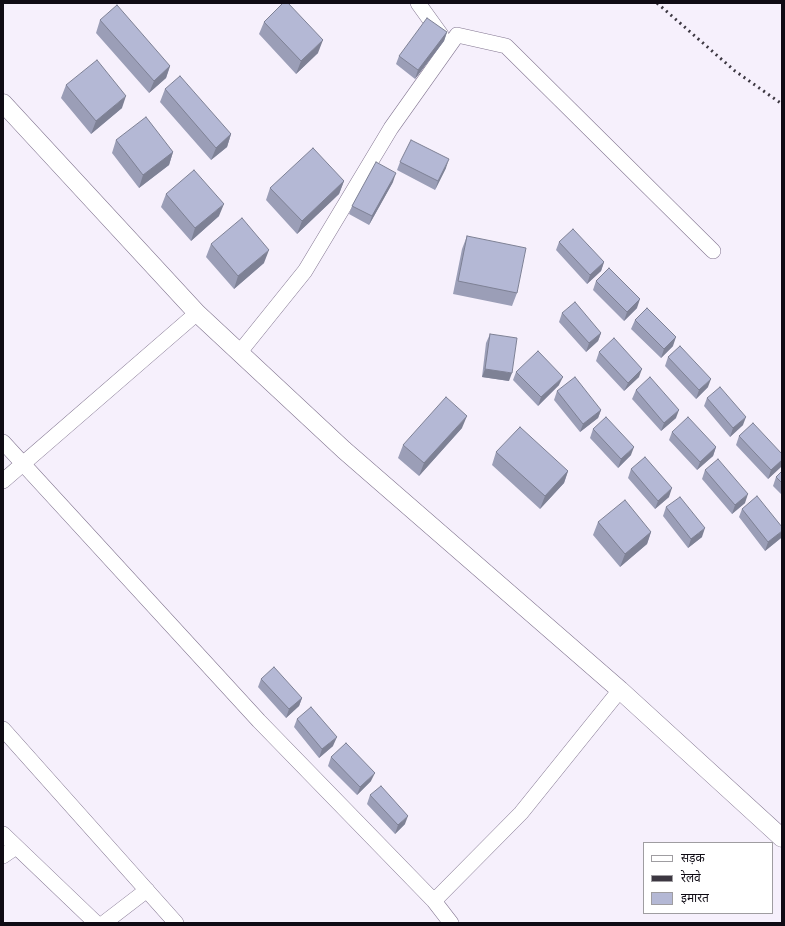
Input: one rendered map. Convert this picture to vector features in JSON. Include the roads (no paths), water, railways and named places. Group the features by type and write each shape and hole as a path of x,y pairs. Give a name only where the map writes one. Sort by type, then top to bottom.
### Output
{"street":[{"path":"418,3 449,46"},
{"path":"239,353 305,271 391,128 457,35 506,46 713,251"},
{"path":"3,102 197,313 239,353 344,450 620,690 782,838"},
{"path":"3,481 197,313"},
{"path":"3,442 259,721 434,901 451,923"},
{"path":"434,901 521,813 620,690"},
{"path":"3,729 176,923"},
{"path":"3,834 96,923"},
{"path":"3,856 16,847"},
{"path":"104,923 147,890"}],"railway":[{"path":"657,3 735,71 782,104"}]}
